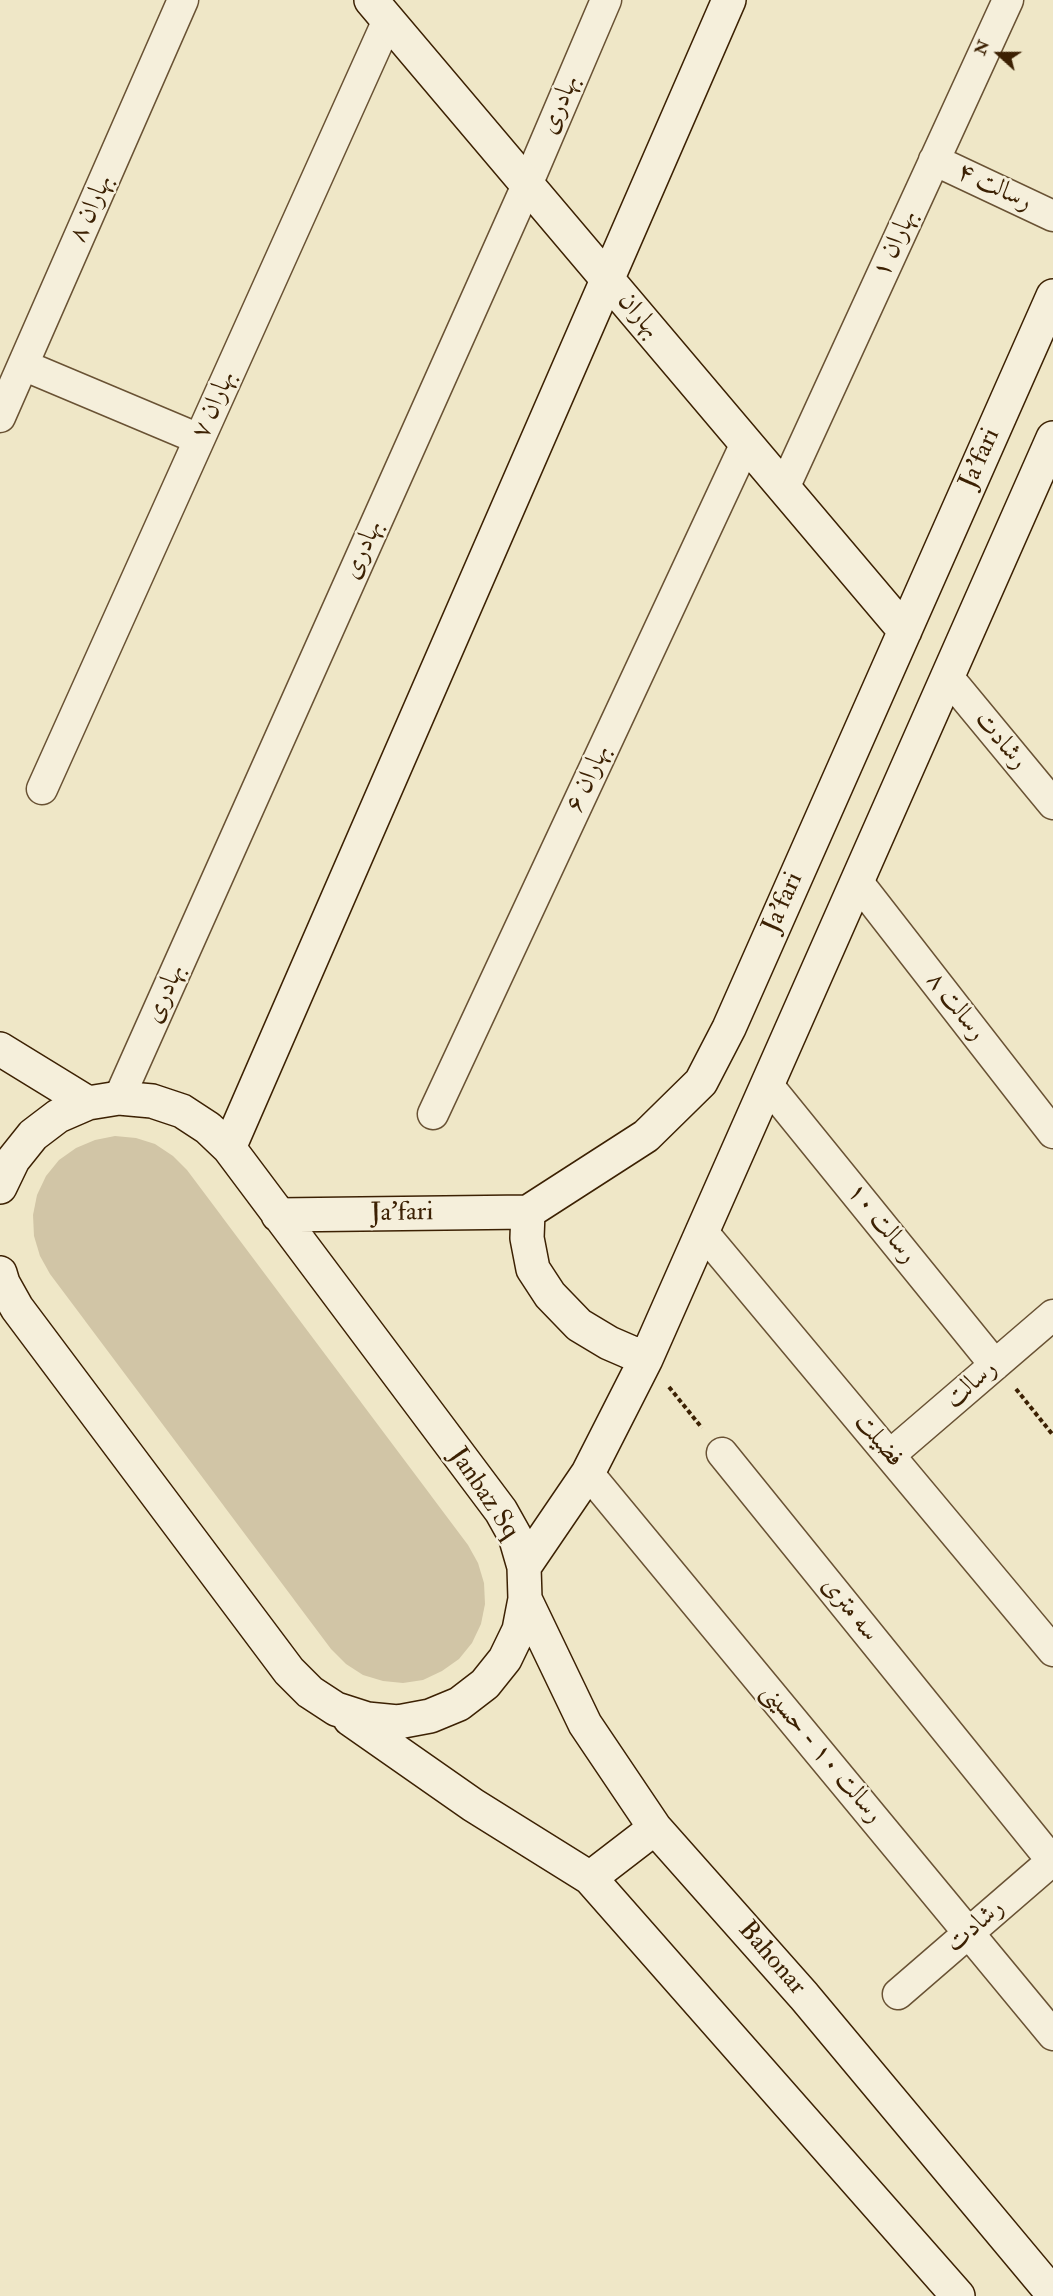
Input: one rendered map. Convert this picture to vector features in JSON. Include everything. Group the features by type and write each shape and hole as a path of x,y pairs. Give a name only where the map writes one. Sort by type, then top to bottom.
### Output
{"main road":[{"path":"229,1148 729,0"},
{"name":"بهاران","path":"380,10 905,631"},
{"name":"Ja'fari","path":"278,1215 528,1212 646,1136 700,1082 729,1028 1053,296"},
{"path":"525,1583 588,1473 646,1359 1053,438"},
{"path":"0,1049 104,1100"},
{"name":"Janbaz Sq","path":"0,1187 13,1160 33,1135 58,1116 104,1100 152,1101 182,1111 208,1128 229,1148 501,1511 515,1536 525,1583 519,1630 505,1659 485,1684 459,1704 430,1716 398,1722 367,1719 336,1709 310,1692 289,1671 17,1308 0,1273"},
{"path":"528,1212 527,1238 533,1269 550,1295 579,1325 609,1343 646,1359"},
{"name":"Bahonar","path":"525,1583 585,1724 655,1828 804,1996 1053,2294"},
{"path":"336,1709 473,1805 590,1878 958,2296"},
{"path":"590,1878 655,1828"}],"street":[{"name":"بهاران ۸","path":"0,417 183,0"},
{"name":"بهادری","path":"104,1100 527,185 606,0"},
{"name":"بهاران ۱","path":"784,488 1008,0"},
{"name":"بهاران ۷","path":"42,789 199,439 380,10"},
{"name":"رسالت ۴","path":"934,160 1053,216"},
{"path":"23,365 199,439"},
{"name":"بهاران ۶","path":"433,1114 746,443"},
{"name":"رشادت","path":"948,677 1053,804"},
{"name":"رسالت ۸","path":"857,881 1053,1134"},
{"name":"رسالت ۱۰","path":"767,1084 995,1365"},
{"name":"فضیلت","path":"702,1231 1053,1651"},
{"name":"رسالت","path":"890,1455 1053,1315"},
{"name":"سه متری","path":"722,1453 1053,1861"},
{"name":"رسالت ۱۰ - حسینی","path":"588,1473 1053,2035"},
{"name":"رشادت","path":"898,1994 1053,1861"}],"path":[{"path":"646,1359 722,1453"},
{"path":"995,1365 1053,1435"}],"shaded area":[{"path":"115,1136 136,1138 155,1144 173,1156 187,1170 468,1545 478,1563 484,1583 485,1604 481,1624 472,1643 459,1659 442,1671 423,1680 403,1683 383,1681 363,1675 346,1664 331,1649 50,1274 40,1256 34,1236 33,1215 37,1195 46,1176 59,1160 76,1148 95,1140"}]}
